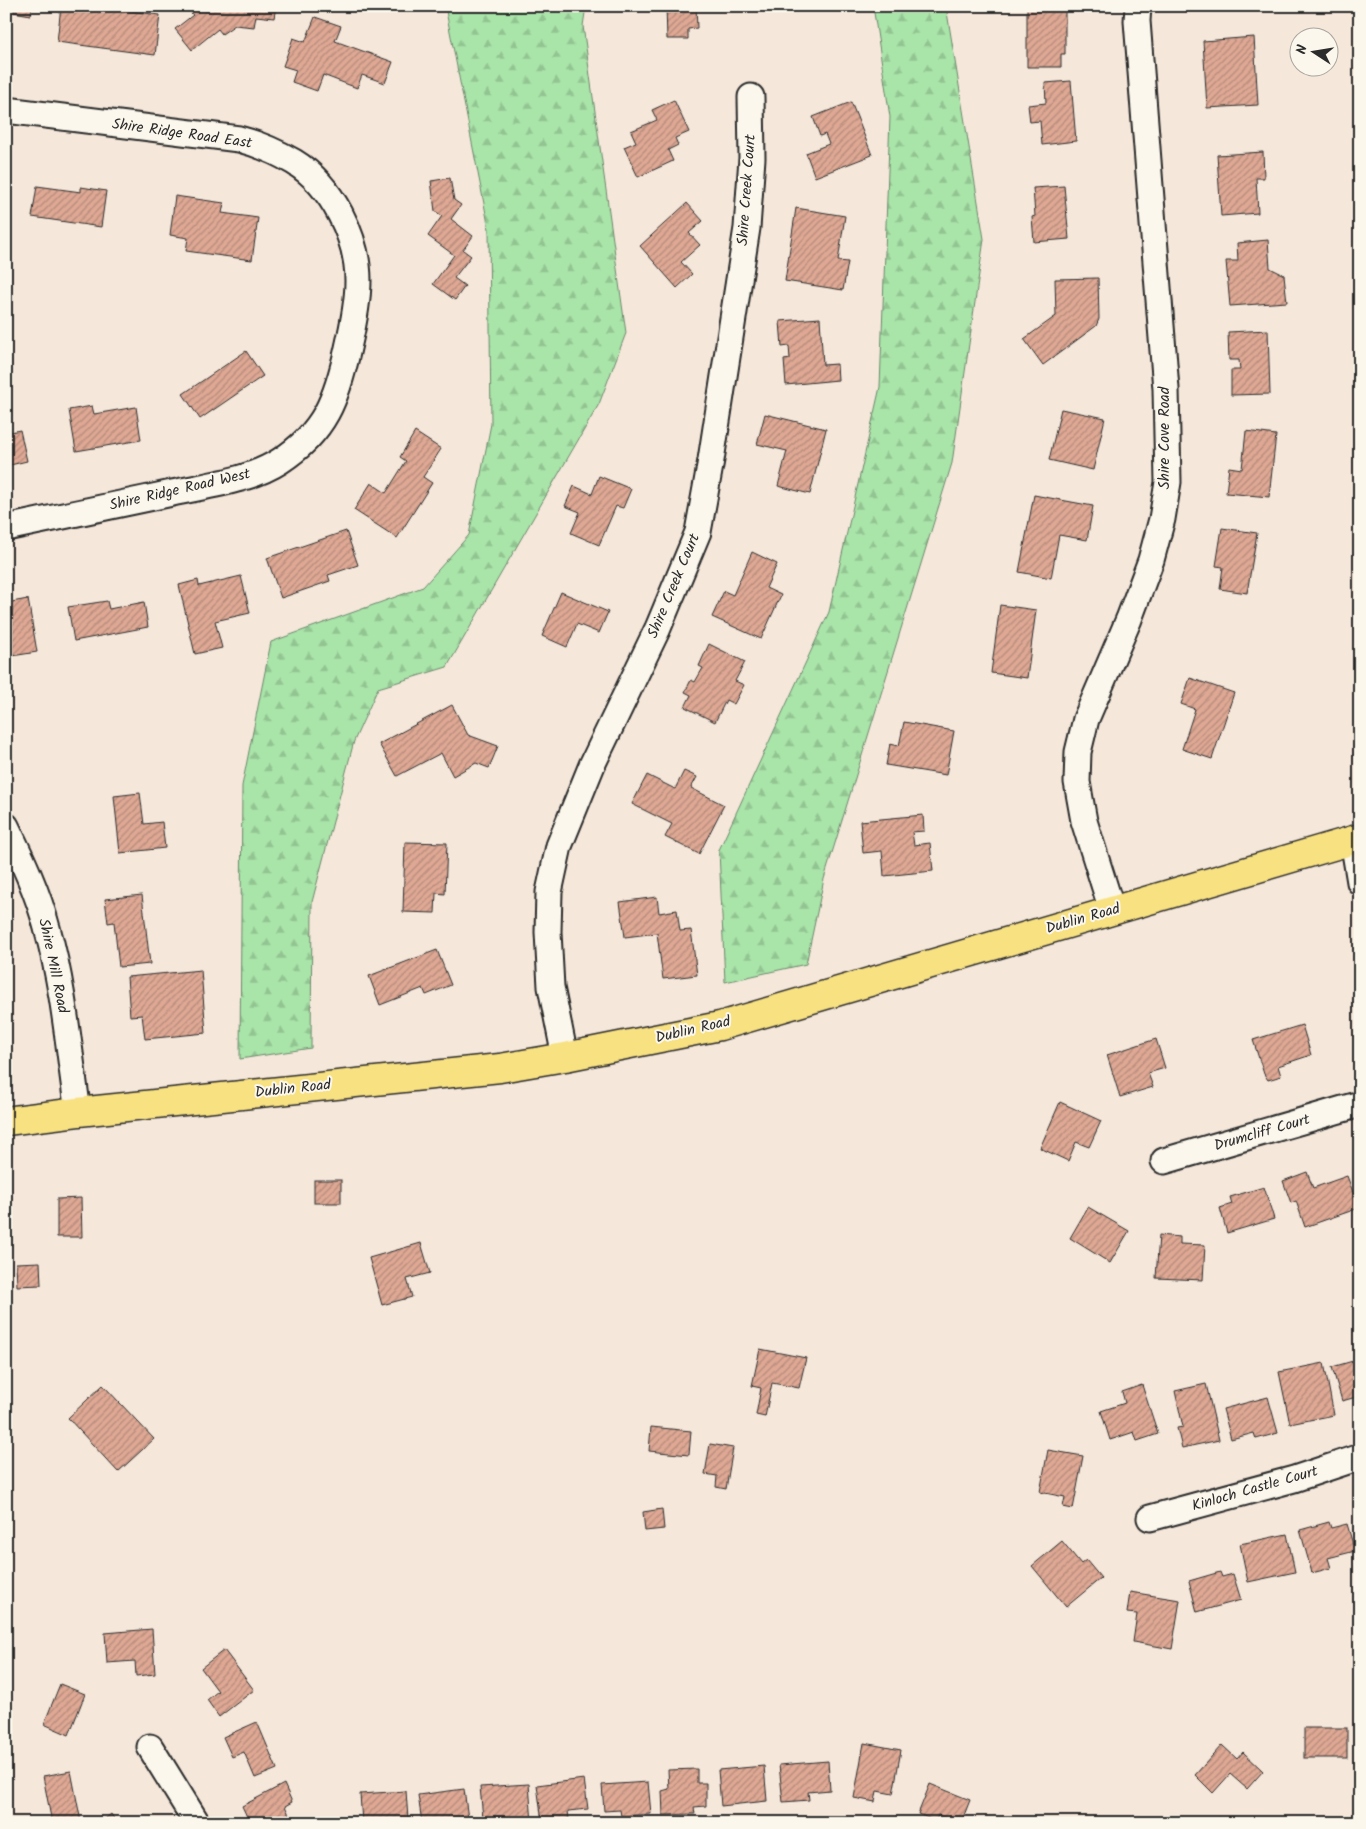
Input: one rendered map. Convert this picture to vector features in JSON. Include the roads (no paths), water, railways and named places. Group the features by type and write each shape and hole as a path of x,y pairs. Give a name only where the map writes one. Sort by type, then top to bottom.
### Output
{"main road":[{"name":"Dublin Road","path":"6,1121 500,1068 566,1057 720,1026 1357,839"}],"street":[{"name":"Shire Cove Road","path":"1112,910 1084,821 1077,782 1078,752 1086,719 1129,619 1151,560 1162,519 1168,482 1166,389 1138,30 1138,6"},
{"name":"Shire Creek Court","path":"566,1057 551,987 548,932 549,892 559,846 589,774 658,628 698,532 747,228 752,158 751,97"},
{"name":"Shire Ridge Road East","path":"6,110 239,139 258,144 295,163 313,177 326,193 348,229 354,250 358,280 354,321"},
{"name":"Shire Ridge Road West","path":"6,528 237,479 279,462 314,433 329,410 341,382 354,321"},
{"name":"Shire Mill Road","path":"6,826 36,892 48,928 78,1112"},
{"path":"1357,839 1360,882"},
{"name":"Drumcliff Court","path":"1164,1161 1360,1104"},
{"name":"Kinloch Castle Court","path":"1150,1518 1294,1480 1360,1457"},
{"path":"150,1747 197,1823"}]}
